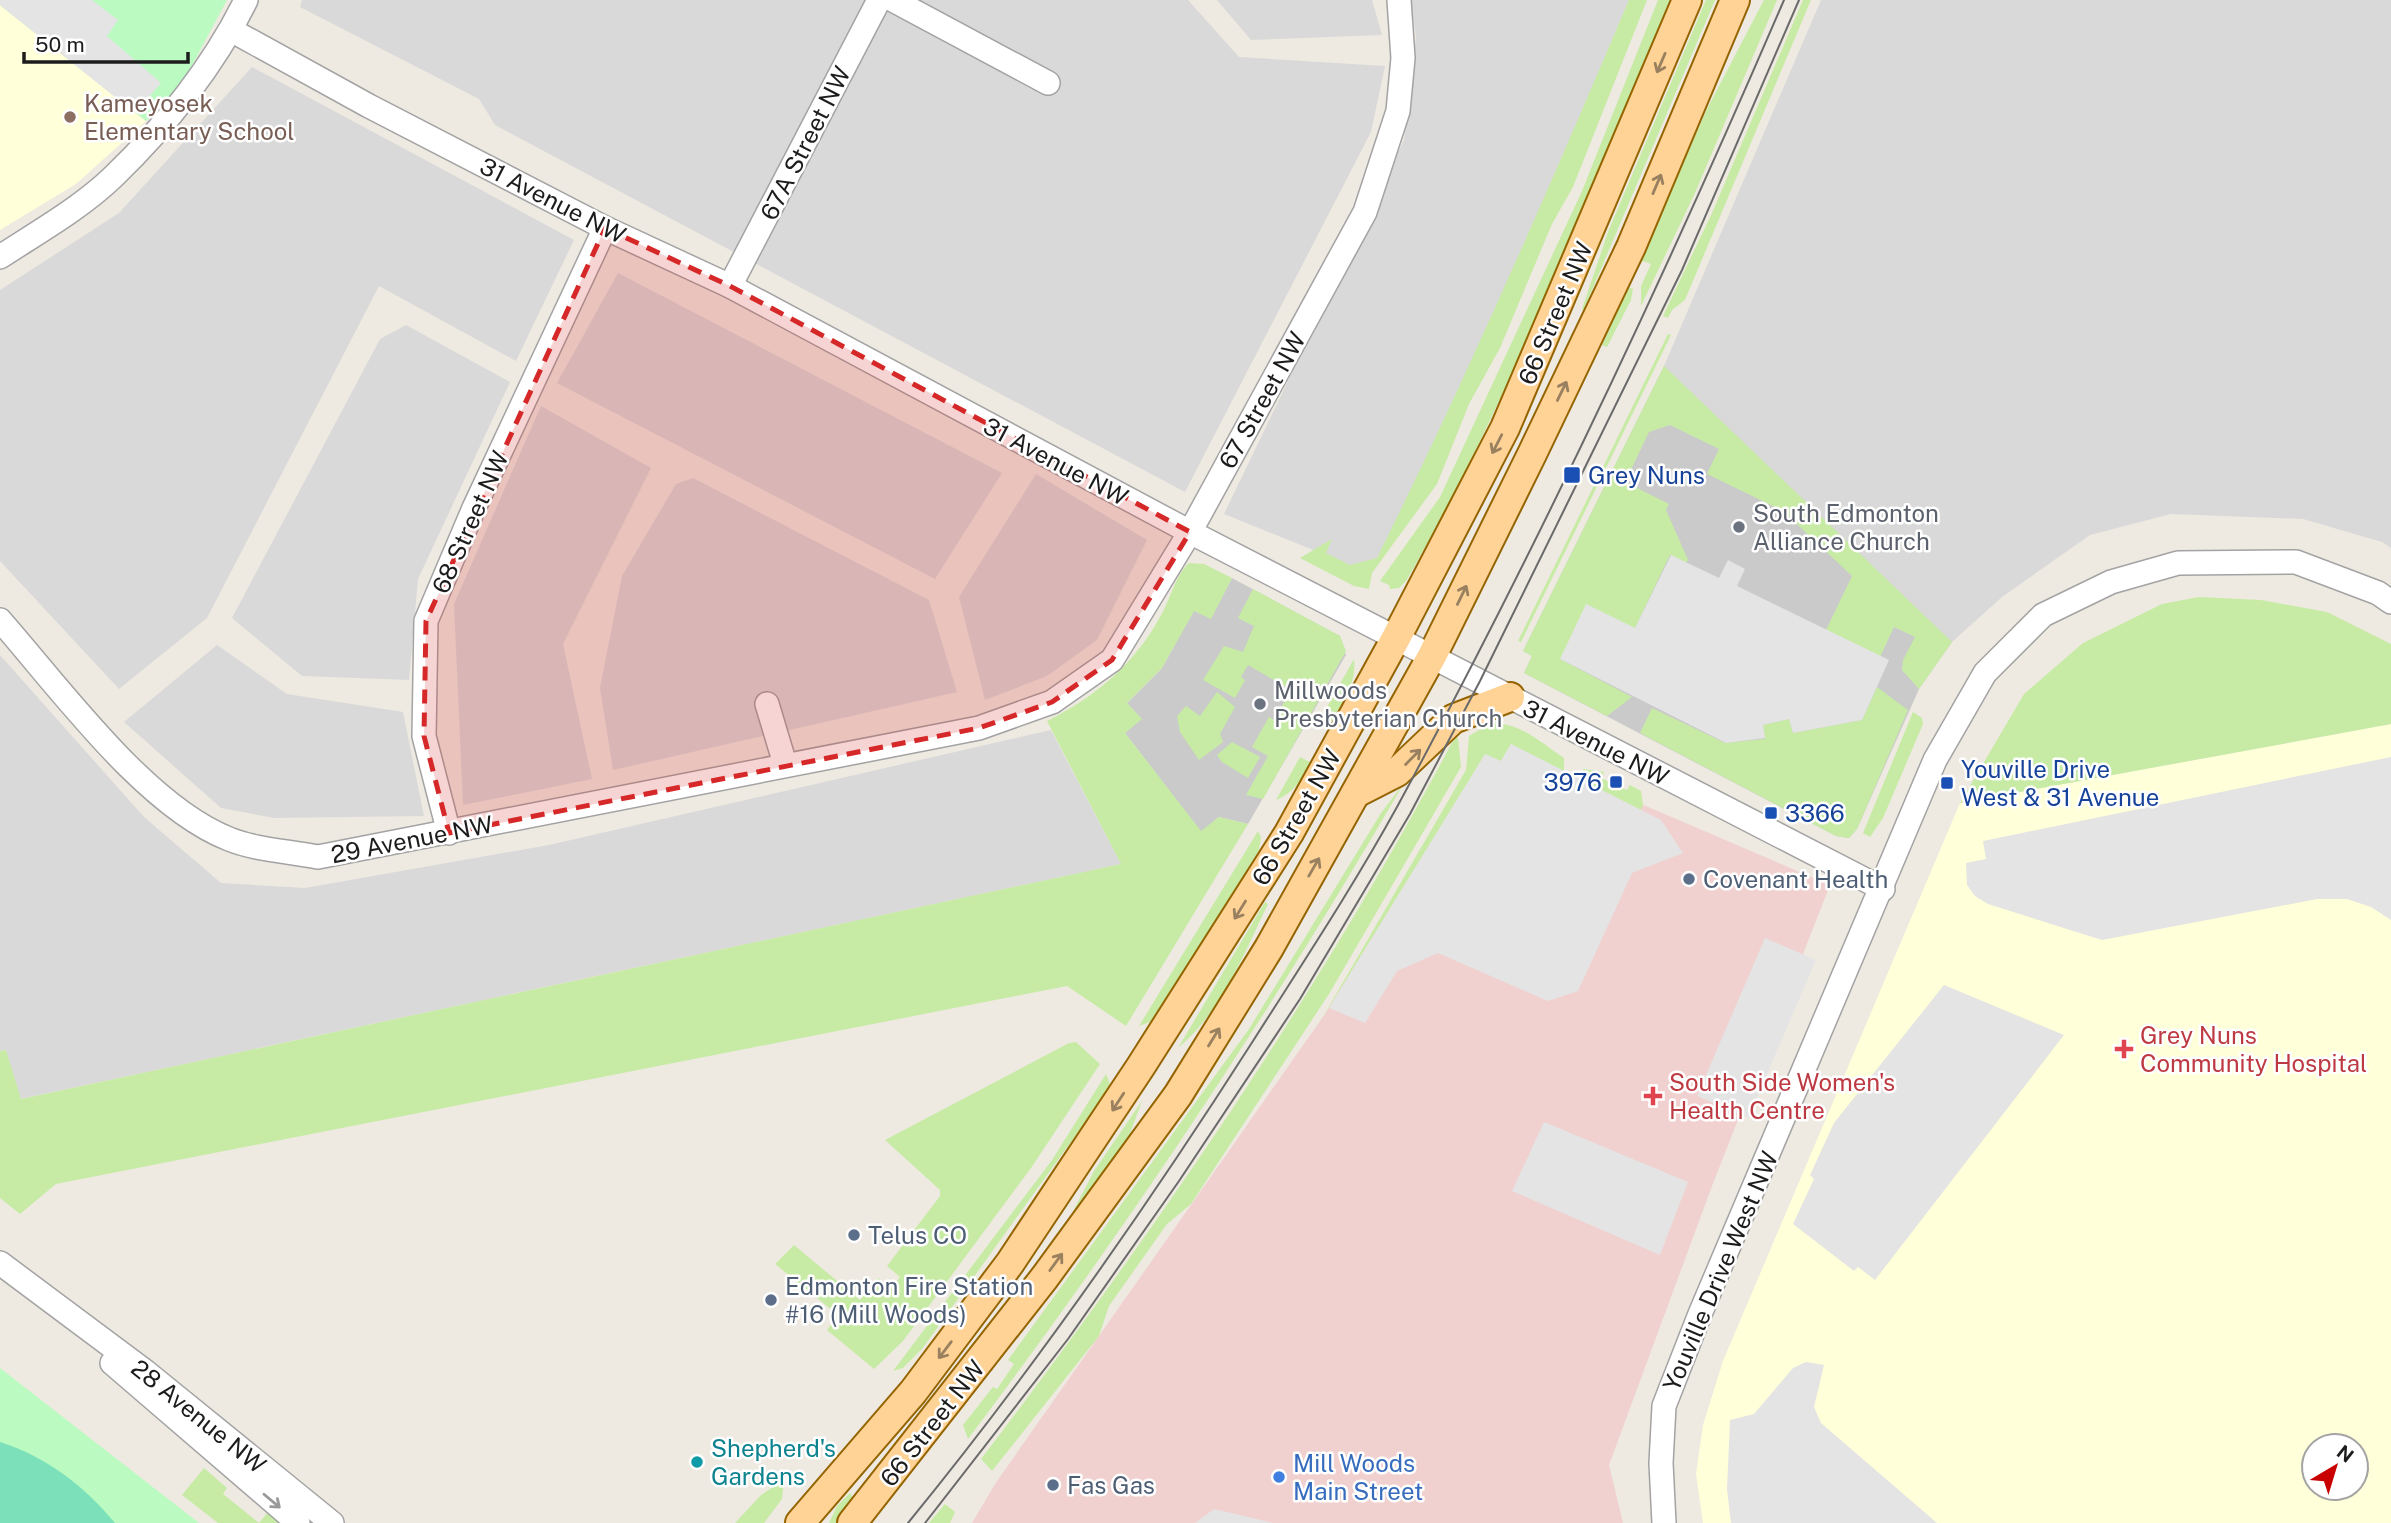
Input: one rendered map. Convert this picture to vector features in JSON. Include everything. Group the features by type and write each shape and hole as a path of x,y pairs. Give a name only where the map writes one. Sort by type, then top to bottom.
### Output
{"main road":[{"name":"66 Street NW","path":"803,1521 929,1371 1058,1195 1289,834 1396,638 1505,428 1688,0"},
{"name":"66 Street NW","path":"852,1523 1045,1277 1178,1095 1269,948 1432,656 1631,247 1735,0"},
{"path":"1356,793 1397,772 1448,722 1462,714 1510,697"}],"street":[{"path":"0,257 113,178 177,105 231,30 246,0"},
{"name":"67A Street NW","path":"730,286 879,0"},
{"path":"893,0 1048,83"},
{"name":"67 Street NW","path":"998,723 1052,702 1112,660 1189,532 1365,212 1398,111 1404,58 1399,0"},
{"name":"31 Avenue NW","path":"231,30 369,106 605,228 730,286 1189,532 1883,890"},
{"name":"68 Street NW","path":"449,833 424,736 426,621 474,508 605,228"},
{"name":"Youville Drive West NW","path":"1664,1523 1661,1463 1664,1406 1700,1314 1883,890 1936,760 1985,673 2043,615 2111,582 2178,563 2296,562 2378,593 2391,602"},
{"name":"29 Avenue NW","path":"0,620 139,777 175,808 228,839 318,856 449,833 998,723"},
{"path":"766,704 785,764"},
{"name":"28 Avenue NW","path":"0,1263 62,1312 146,1372 332,1523"},
{"name":"28 Avenue NW","path":"62,1312 145,1394 298,1523"}],"highlighted area":[{"path":"605,228 730,286 1190,532 1112,660 1052,702 979,728 449,833 424,736 426,621"}],"shaded area":[{"path":"0,0 92,0 118,20 107,36 161,83 135,113 0,5"},
{"path":"302,0 1188,0 1239,57 1385,66 1371,132 1185,492 495,125 479,99 300,7"},
{"path":"1217,0 1372,0 1382,35 1251,40"},
{"path":"1410,0 1629,0 1539,214 1447,417 1377,559 1350,565 1224,514 1404,140 1416,37"},
{"path":"1821,0 2391,0 2391,548 2382,542 2303,519 2171,514 2090,535 2002,597 1952,642 1664,366"},
{"name":"Kameyosek Elementary School","path":"0,5 146,121 76,184 0,230"},
{"path":"252,67 574,240 516,361 379,286 207,618 119,689 0,561 0,290 119,213"},
{"path":"618,273 1002,473 935,579 557,383"},
{"path":"406,325 510,382 418,579 409,680 302,676 232,618 380,339"},
{"path":"1664,366 1952,642 1919,689 1857,829 1849,838 1836,836 1524,673 1532,656 1523,651"},
{"path":"541,406 651,468 563,644 592,779 463,805 454,604"},
{"path":"1036,474 1147,540 1097,640 1047,676 985,700 959,597"},
{"path":"693,478 929,600 957,692 613,770 600,688 622,576 676,484"},
{"path":"1671,555 1719,578 1728,560 1745,569 1737,586 1889,660 1862,720 1793,733 1789,719 1763,725 1765,738 1726,743 1560,659 1586,604 1635,628"},
{"path":"1232,578 1340,636 1346,655 1248,824 1219,817 1201,832 1125,733 1141,719 1127,703 1162,668 1194,610 1211,618"},
{"path":"217,645 287,694 403,712 424,816 274,818 221,808 124,722"},
{"path":"0,655 144,817 221,883 305,888 549,845 1051,730 1121,864 20,1099 6,1050 0,1051"},
{"name":"Grey Nuns Community Hospital","path":"2391,724 2391,1523 1703,1523 1696,1474 1703,1425 1723,1361 1960,803"},
{"path":"1511,744 1661,820 1683,853 1632,873 1578,991 1548,1001 1438,953 1397,971 1365,1023 1329,1008 1485,754 1501,761"},
{"path":"1485,754 1562,770 1830,885 1712,1186 1609,1465 1623,1523 972,1523 995,1484 1325,1014"},
{"path":"2391,757 2391,920 2371,907 2347,899 2317,899 2102,940 1988,904 1975,896 1967,885 1966,863 1986,859 1983,841"},
{"path":"1765,938 1816,960 1748,1118 1697,1096"},
{"path":"1944,985 2064,1035 1875,1280 1858,1267 1854,1271 1793,1224 1814,1179 1810,1175 1834,1123"},
{"path":"1544,1122 1688,1182 1660,1255 1512,1191"},
{"path":"1806,1362 1824,1365 1814,1407 1821,1423 1937,1523 1731,1523 1727,1489 1730,1420 1754,1414 1793,1368"},
{"path":"1214,1509 1273,1523 1195,1523"}],"green space":[{"path":"0,0 227,0 181,86 146,121 0,5"},
{"path":"1629,0 1647,0 1573,187 1552,224 1500,348 1469,404 1437,484 1372,573 1369,589 1354,586 1300,558 1332,539 1326,553 1350,565 1377,558 1507,281"},
{"path":"1658,0 1670,0 1514,368 1444,511 1406,581 1399,588 1390,589 1389,585 1380,581 1440,497 1582,191"},
{"path":"1706,0 1715,0 1582,309 1608,232"},
{"path":"1764,0 1777,0 1695,193 1641,306 1641,286 1651,264 1640,260 1707,109"},
{"path":"1803,0 1811,0 1685,300 1672,310 1668,318 1663,316 1712,213"},
{"path":"1628,287 1633,289 1631,300 1607,347 1602,345"},
{"path":"1668,334 1671,335 1521,642 1518,641"},
{"path":"1664,366 1952,642 1919,689 1902,670 1903,660 1915,637 1894,627 1880,657 1826,630 1852,576 1783,511 1707,474 1719,449 1670,425 1649,432 1625,482 1669,504 1666,510 1688,560 1686,563 1670,555 1635,628 1560,659 1632,697 1607,716 1524,673 1532,656 1523,651"},
{"path":"1189,563 1204,564 1232,578 1211,619 1194,611 1162,668 1127,703 1142,719 1125,733 1201,831 1219,817 1248,824 1126,1026 1067,986 56,1184 20,1214 0,1198 0,1051 6,1050 21,1099 1121,864 1047,721 1097,690 1126,664 1151,633 1180,574"},
{"path":"1253,589 1340,636 1346,651 1263,799 1246,795 1268,756 1252,747 1269,717 1274,720 1291,690 1248,665 1241,677 1245,680 1235,698 1203,680 1224,646 1243,652 1254,626 1238,618"},
{"path":"2199,597 2261,600 2327,612 2391,644 2391,724 1960,803 2024,694 2083,643 2162,604"},
{"path":"1354,659 1351,684 1332,721 1322,716"},
{"path":"1877,687 1908,710 1857,829 1849,838 1836,836 1640,733 1652,708 1725,743 1765,739 1763,725 1789,719 1793,733 1862,720"},
{"path":"1217,692 1235,707 1220,734 1223,742 1199,760 1180,732 1177,716 1186,706 1200,716"},
{"path":"1913,712 1922,718 1923,724 1883,818 1870,837 1863,833"},
{"path":"1498,723 1525,732 1564,758 1564,784 1511,744 1501,761 1485,755 1320,1022 1466,770 1469,736 1489,724"},
{"path":"1455,737 1458,738 1461,767 1329,994 1191,1204 1167,1224 1109,1306 1099,1336 992,1471 981,1459 1110,1285 1233,1108 1349,925"},
{"path":"1232,742 1260,757 1248,778 1222,762 1217,755"},
{"path":"1300,757 1310,762 1304,774 1293,789 1276,800"},
{"path":"1583,769 1604,772 1601,778 1627,790 1630,785 1641,791 1643,805 1635,822 1582,796"},
{"path":"1404,783 1303,952 1196,1117 1085,1280 968,1439 963,1425 993,1387 997,1389 1014,1364 1008,1360 1249,1029 1381,813"},
{"path":"1258,831 1261,837 1259,850 1170,997 1155,1020 1139,1026"},
{"path":"1265,902 1268,904 1219,1000 1193,1034 1178,1048"},
{"path":"1076,1042 1100,1064 1031,1168 903,1341 874,1369 827,1330 838,1315 775,1264 794,1245 860,1300 878,1278 892,1288 900,1277 887,1266 940,1196 940,1190 885,1140 1069,1043"},
{"path":"1106,1074 1110,1084 1104,1096 922,1349 903,1368 893,1371 1052,1160"},
{"path":"1142,1101 1125,1147 1068,1221 1094,1171"},
{"path":"0,1368 199,1523 0,1523"},
{"path":"0,1442 49,1464 64,1474 91,1497 115,1523 0,1523"},
{"path":"204,1468 227,1488 223,1494 259,1523 218,1523 182,1495"},
{"path":"784,1480 782,1499 764,1523 735,1523 761,1495"},
{"path":"850,1493 853,1498 838,1523 829,1523 837,1506"},
{"path":"945,1504 955,1512 950,1523 929,1523"},
{"path":"268,1512 281,1523 259,1523"}],"tram line":[{"path":"908,1523 1044,1347 1172,1165 1327,925 1380,837 1501,609 1600,408 1694,205 1784,0"},
{"path":"925,1523 1068,1339 1179,1181 1300,999 1410,814 1480,681 1682,270 1799,0"}],"place":[{"name":"Kameyosek Elementary School","path":"70,117"},
{"name":"Grey Nuns","path":"1572,475"},
{"name":"South Edmonton Alliance Church","path":"1739,527"},
{"name":"Millwoods Presbyterian Church","path":"1260,704"},
{"name":"3976","path":"1616,782"},
{"name":"Youville Drive West & 31 Avenue","path":"1947,783"},
{"name":"3366","path":"1771,813"},
{"name":"Covenant Health","path":"1689,879"},
{"name":"Grey Nuns Community Hospital","path":"2124,1049"},
{"name":"South Side Women's Health Centre","path":"1653,1096"},
{"name":"Telus CO","path":"854,1235"},
{"name":"Edmonton Fire Station #16 (Mill Woods)","path":"771,1300"},
{"name":"Shepherd's Gardens","path":"697,1462"},
{"name":"Mill Woods Main Street","path":"1279,1477"},
{"name":"Fas Gas","path":"1053,1485"}]}
